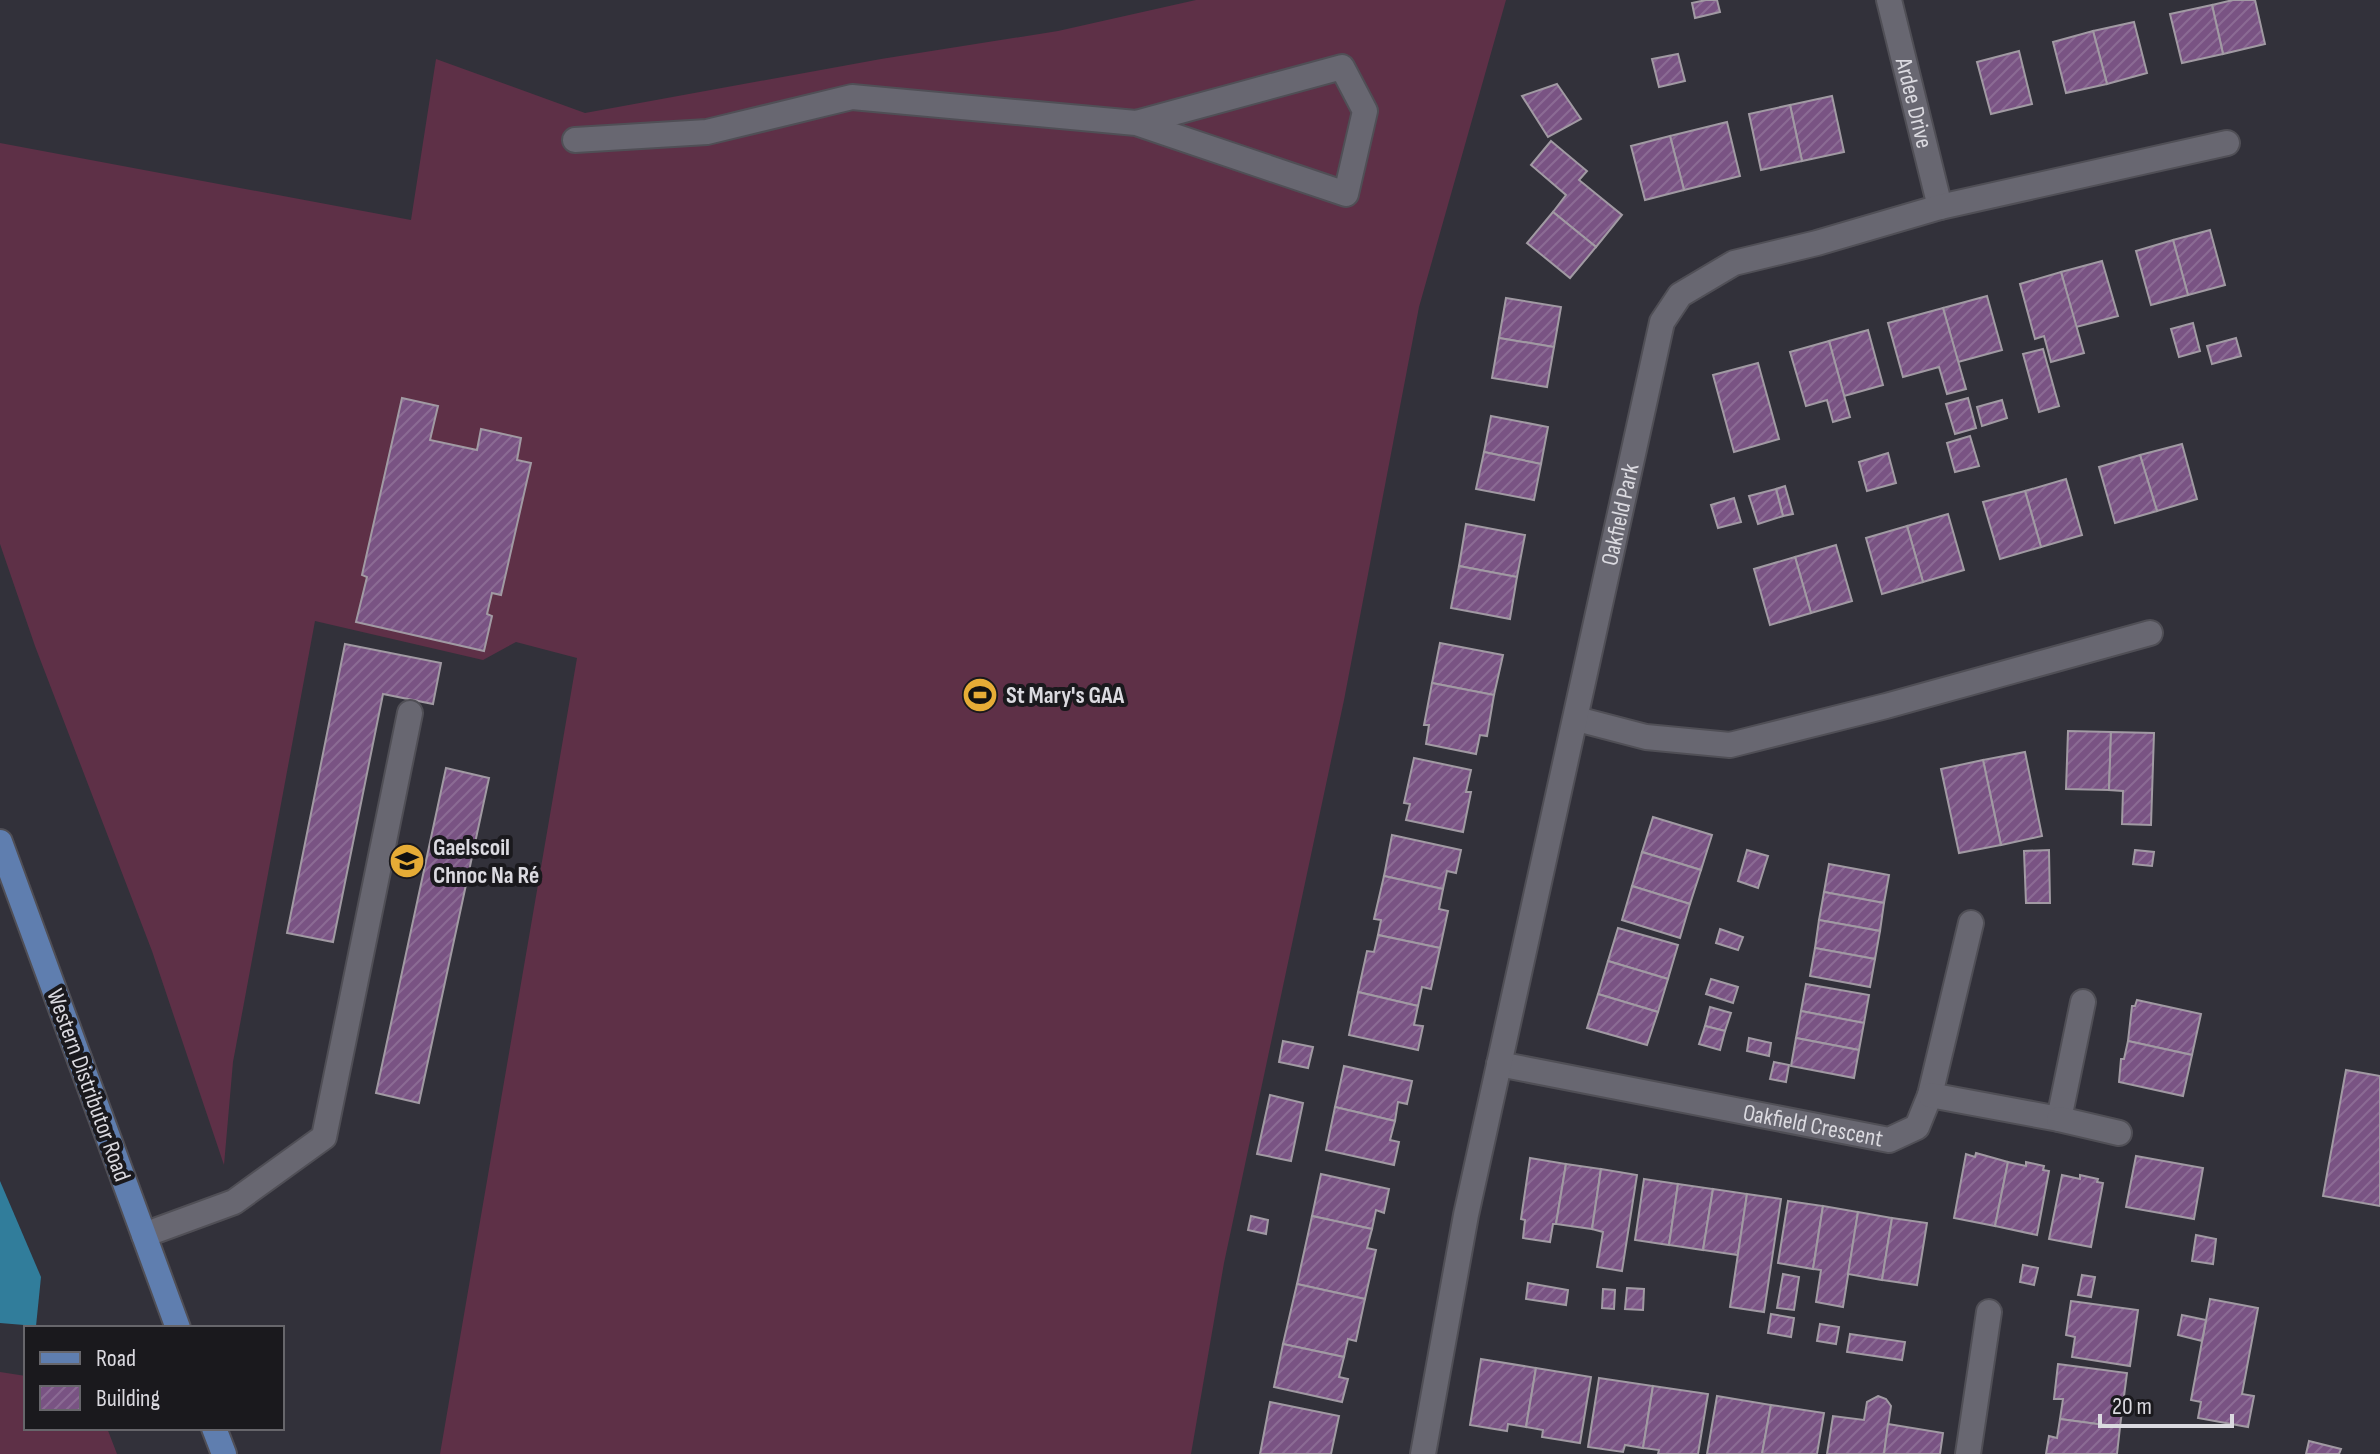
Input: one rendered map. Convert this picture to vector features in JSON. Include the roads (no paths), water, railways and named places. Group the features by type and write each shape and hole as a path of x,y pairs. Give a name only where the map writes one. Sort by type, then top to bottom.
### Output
{"main road":[{"name":"Western Distributor Road","path":"0,842 177,1326"},
{"path":"215,1430 224,1454"}],"street":[{"name":"Ardee Drive","path":"1889,0 1940,207"},
{"path":"575,140 707,132 852,97 1136,123 1346,194 1365,111 1342,67 1136,123"},
{"name":"Oakfield Park","path":"1577,719 1662,322 1680,295 1734,263 1817,243 1940,207 2227,143"},
{"path":"1423,1454 1466,1215 1577,719 1646,737 1730,745 1886,706 2150,633"},
{"path":"144,1235 234,1202 324,1137 410,713"},
{"name":"Oakfield Crescent","path":"1499,1064 1889,1140 1917,1127 1930,1095 1971,923"},
{"path":"2059,1119 2083,1002"},
{"path":"1930,1095 2119,1133"},
{"path":"1968,1454 1989,1312"}],"water":[{"path":"0,1181 41,1277 36,1326 0,1323"}],"place":[{"name":"St Mary's GAA","path":"980,695"},
{"name":"Gaelscoil Chnoc Na Ré","path":"407,861"}]}
